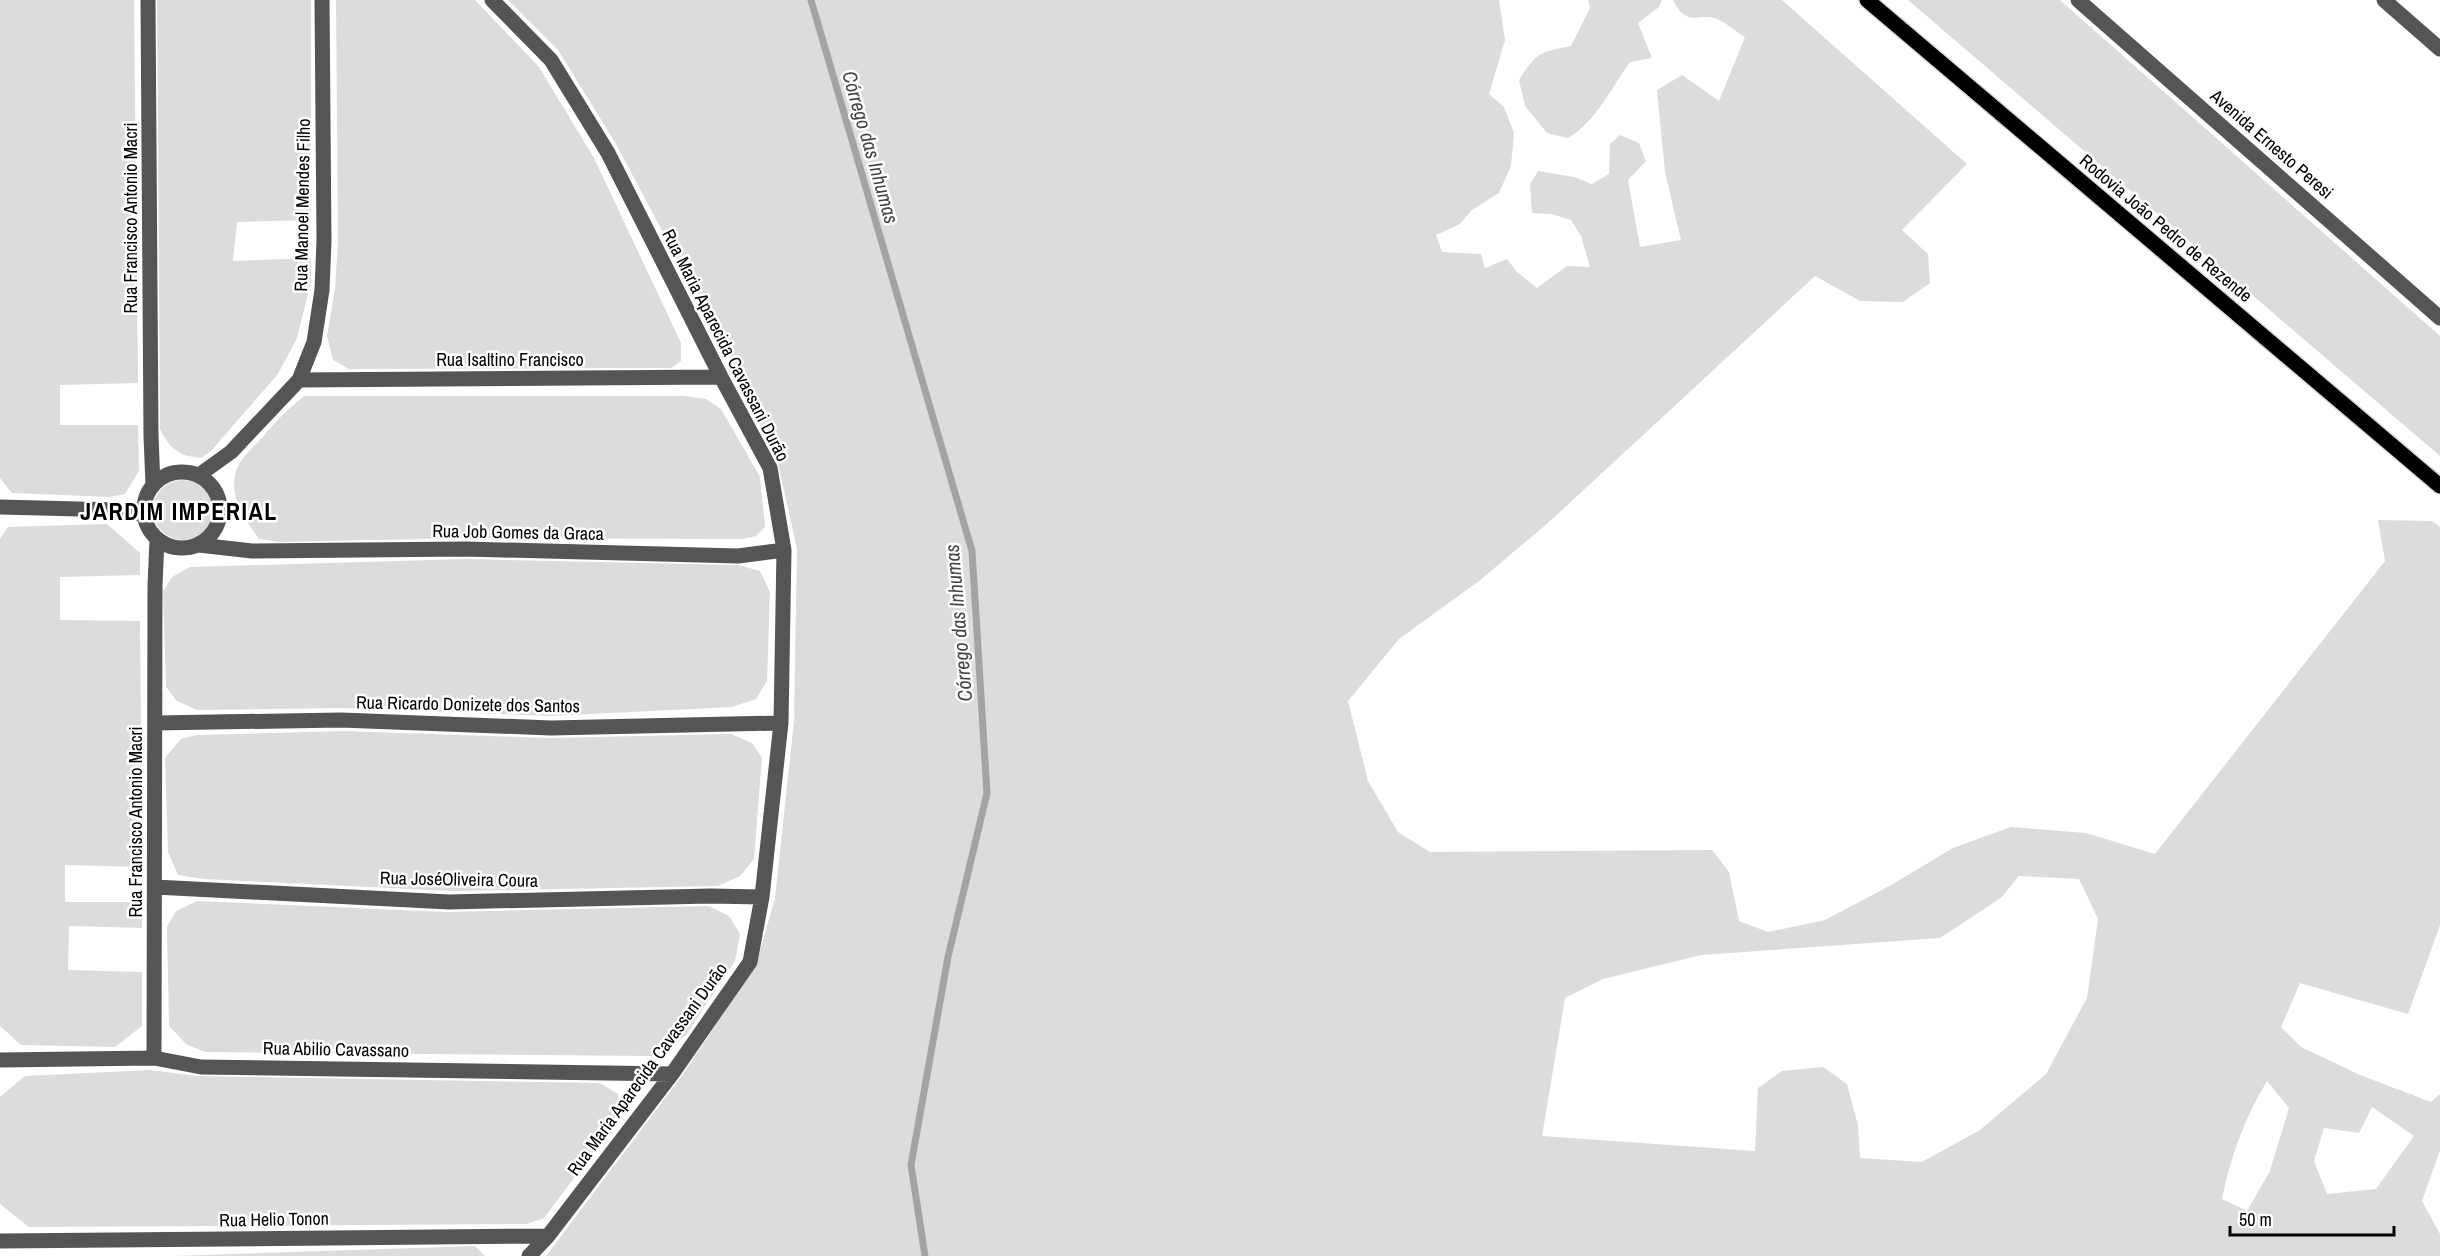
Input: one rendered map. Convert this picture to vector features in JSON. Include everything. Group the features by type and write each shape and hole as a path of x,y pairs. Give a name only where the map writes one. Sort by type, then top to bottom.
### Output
{"main road":[{"name":"Rodovia João Pedro de Rezende","path":"1867,0 2440,486"}],"street":[{"name":"Rua Francisco Antonio Macri","path":"148,0 151,436 159,480"},
{"name":"Rua Manoel Mendes Filho","path":"199,475 231,452 299,380 314,342 322,290 324,241 322,0"},
{"name":"Rua Maria Aparecida Cavassani Durão","path":"492,0 551,60 608,153 721,377 770,468 784,550 781,723 762,897 750,962 672,1074 548,1236 529,1256"},
{"name":"Avenida Ernesto Peresi","path":"2078,0 2438,312"},
{"path":"2384,0 2440,49"},
{"name":"Rua Isaltino Francisco","path":"299,380 721,377"},
{"name":"Rua Manoel Mendes Filho","path":"212,485 231,452"},
{"path":"176,472 199,475 212,485 218,496 221,507 220,519 215,531 199,545 185,549 164,544 146,525 144,509 159,480 176,472"},
{"path":"0,507 144,509"},
{"name":"Rua Job Gomes da Graca","path":"215,531 252,551"},
{"name":"Rua Francisco Antonio Macri","path":"154,1058 155,585 164,544"},
{"name":"Rua Job Gomes da Graca","path":"199,545 252,551 466,549 738,556 784,550"},
{"name":"Rua Ricardo Donizete dos Santos","path":"155,723 341,720 551,728 781,723"},
{"name":"Rua JoséOliveira Coura","path":"155,887 449,902 762,897"},
{"name":"Rua Abilio Cavassano","path":"0,1060 154,1058 201,1067 672,1074"},
{"name":"Rua Helio Tonon","path":"0,1241 548,1236"}],"shaded area":[{"path":"0,0 134,0 138,383 60,385 60,425 138,425 139,471 125,494 110,497 12,493 0,478"},
{"path":"157,0 311,0 311,220 237,222 233,261 311,258 311,282 297,338 278,374 211,451 201,458 176,450 160,429"},
{"path":"336,0 475,0 539,67 594,158 681,343 681,361 671,368 349,369 333,360 327,336 335,289 338,242"},
{"path":"508,0 1499,0 1505,40 1489,94 1504,107 1514,133 1511,166 1499,193 1472,210 1460,224 1436,235 1442,252 1481,254 1485,268 1507,259 1517,272 1537,288 1567,266 1590,267 1581,236 1571,220 1551,214 1532,213 1530,184 1538,171 1574,177 1592,184 1609,174 1610,144 1620,135 1639,143 1646,161 1628,180 1640,247 1681,240 1665,172 1657,90 1682,75 1719,101 1745,37 1717,19 1688,17 1678,9 1673,0 1782,0 1967,164 1902,230 1928,254 1930,283 1903,302 1860,301 1815,276 1548,523 1479,581 1399,639 1348,701 1368,781 1398,832 1430,852 1712,850 1729,872 1739,921 1768,932 1825,920 1893,884 1953,848 2011,827 2086,833 2155,854 2385,561 2378,520 2432,521 2440,527 2440,925 2408,1014 2300,983 2281,1027 2301,1047 2360,1075 2431,1102 2440,1094 2440,1150 2422,1201 2440,1234 2440,1256 546,1256 681,1077 756,965 775,898 794,720 797,549 778,464 735,368 616,144 558,50","holes":["2019,876 2079,879 2098,919 2087,998 2046,1074 1980,1130 1922,1162 1860,1158 1858,1125 1847,1084 1823,1067 1782,1071 1758,1088 1755,1151 1542,1136 1565,998 1603,979 1701,955 1940,938 2001,898","2267,1081 2289,1108 2270,1171 2247,1211 2222,1199 2229,1168 2252,1109","2372,1107 2414,1136 2376,1189 2327,1194 2314,1161 2324,1128 2359,1133"]},
{"path":"1588,0 1662,0 1659,7 1638,23 1652,58 1630,62 1595,114 1568,138 1547,133 1525,106 1519,80 1535,58 1545,52 1571,46 1590,8"},
{"path":"1908,0 2060,0 2440,336 2440,456"},
{"path":"305,396 684,396 706,399 721,409 760,477 765,527 756,536 742,539 468,538 280,542 259,539 244,517 237,501 234,484 236,470 246,455 277,421"},
{"path":"183,480 204,489 213,510 204,531 183,540 162,531 153,510 162,489"},
{"path":"107,524 140,553 140,575 60,577 60,620 140,621 142,867 65,865 65,902 142,902 142,928 69,926 68,970 142,972 142,1026 115,1047 21,1045 0,1026 0,539 8,527"},
{"path":"465,559 738,565 760,571 770,592 767,681 756,699 732,707 551,716 343,708 197,710 177,701 166,687 163,591 172,577 190,567"},
{"path":"343,731 549,738 731,734 752,743 762,758 754,859 740,876 718,886 453,891 204,879 178,875 168,852 165,758 181,739 197,735"},
{"path":"197,901 445,912 709,906 729,916 740,934 735,961 686,1035 669,1049 652,1056 205,1052 186,1044 169,1026 167,927 176,911"},
{"path":"150,1070 198,1076 600,1083 618,1094 620,1117 544,1218 527,1224 29,1227 0,1204 0,1097 25,1076"},
{"path":"475,1246 485,1256 173,1256"}],"waterway":[{"name":"Córrego das Inhumas","path":"811,0 972,551 987,793 948,957 911,1165 925,1256"}],"district":[{"name":"JARDIM IMPERIAL","path":"179,511"}]}
